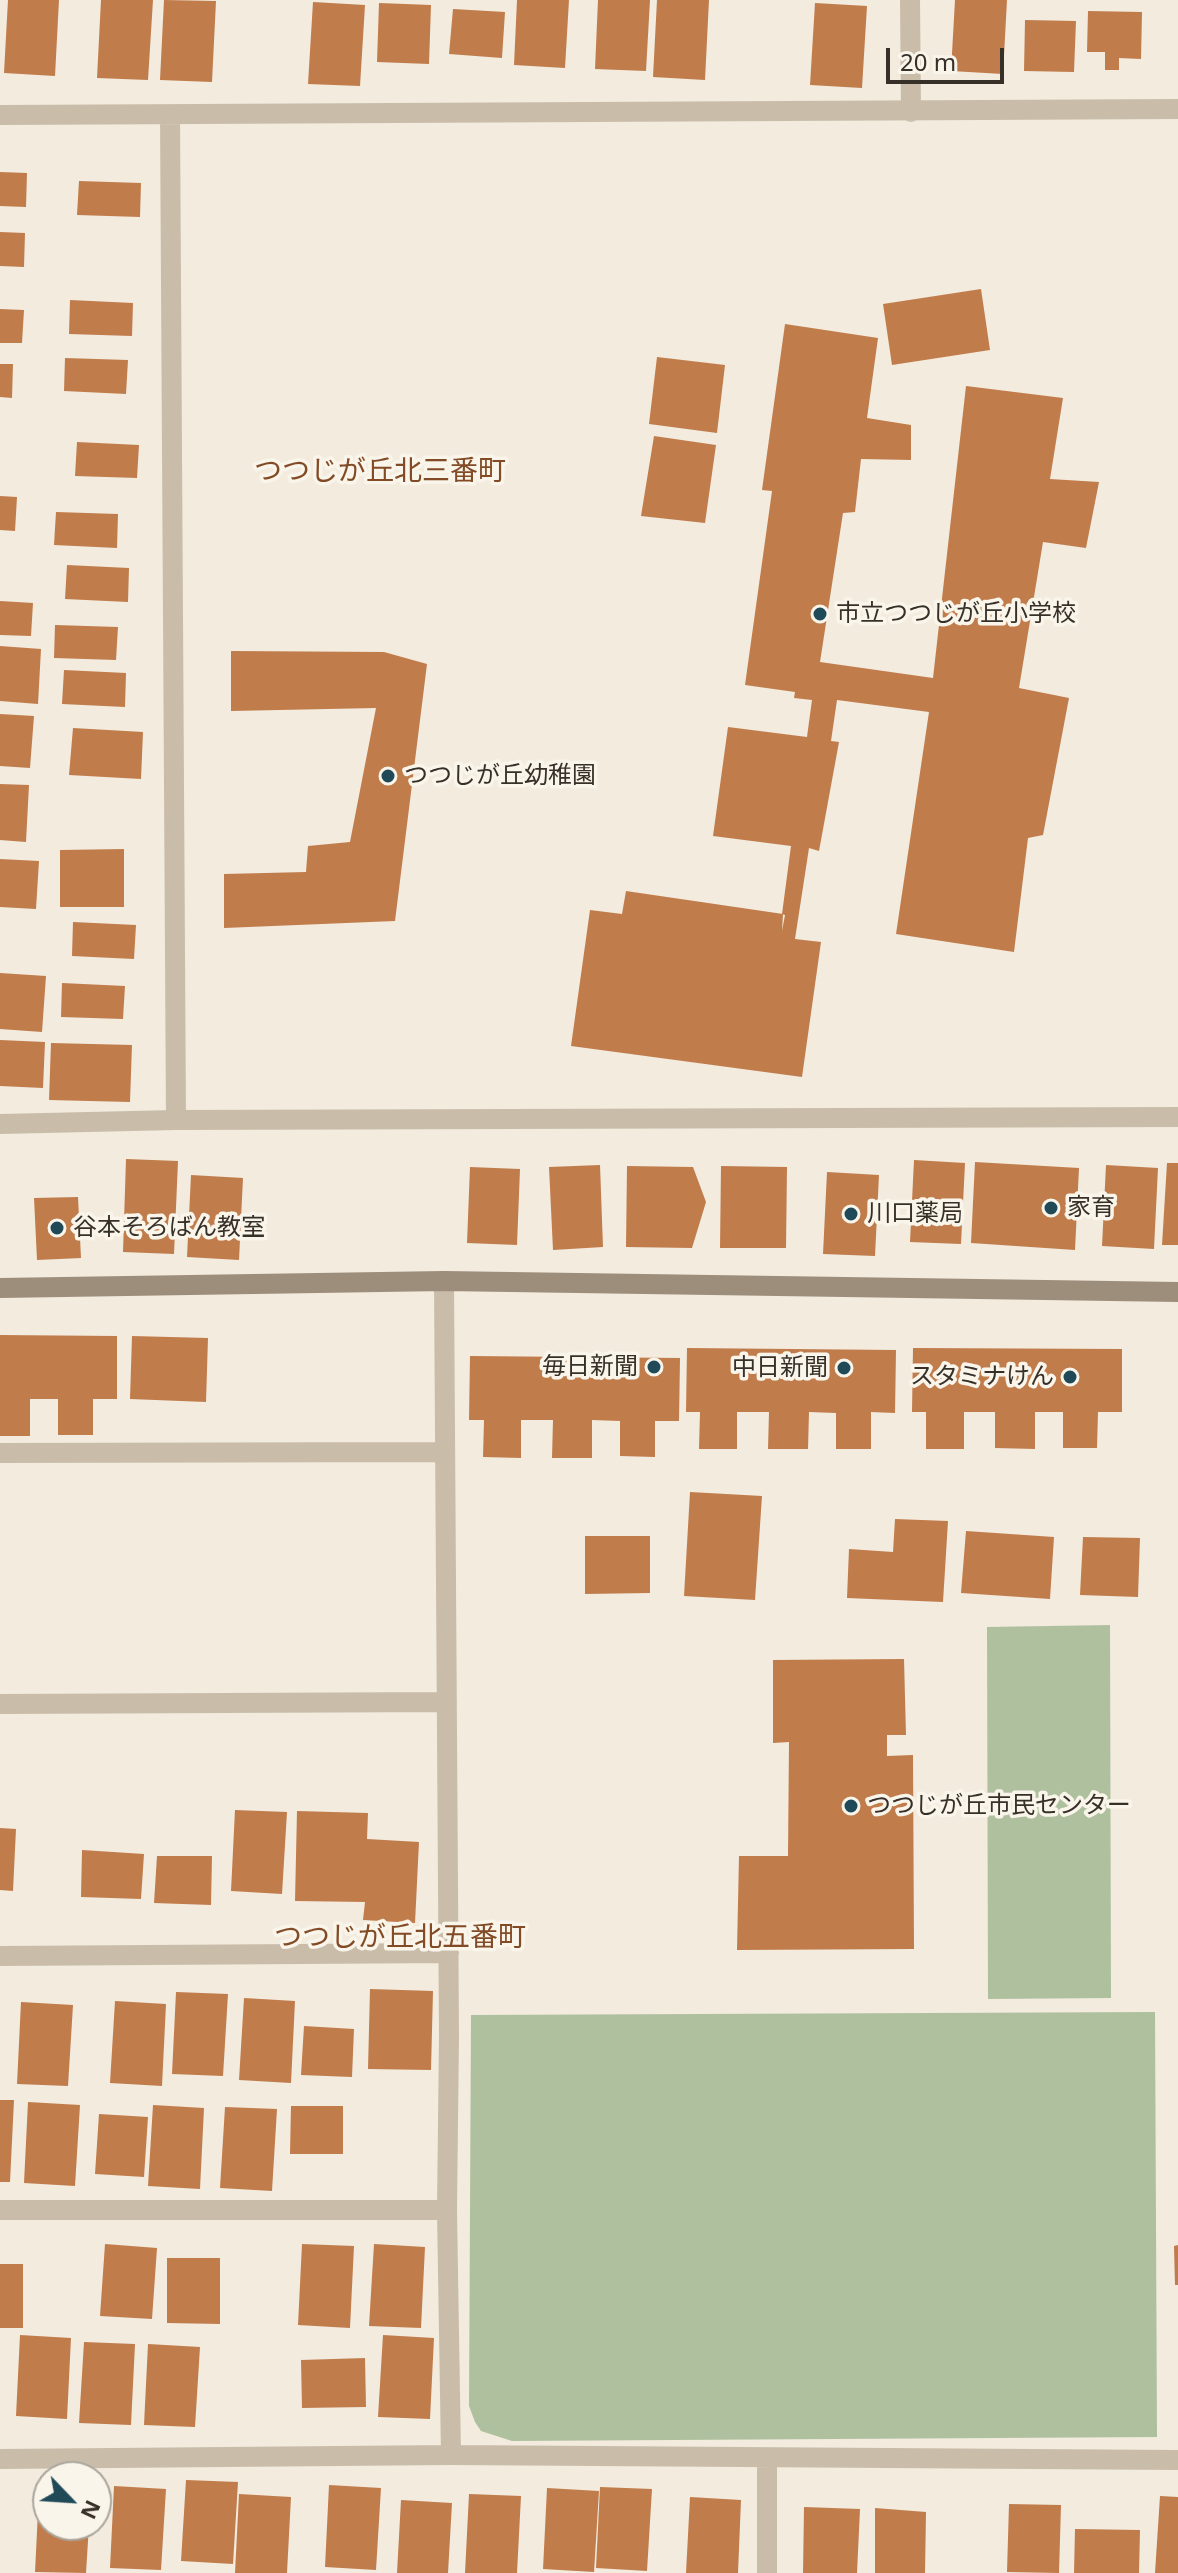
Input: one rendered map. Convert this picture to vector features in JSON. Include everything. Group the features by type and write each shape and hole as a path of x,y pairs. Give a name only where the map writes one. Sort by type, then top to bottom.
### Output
{"street":[{"path":"910,0 911,112"},
{"path":"0,115 1178,109"},
{"path":"170,115 176,1120"},
{"path":"0,1124 176,1120 1178,1117"},
{"path":"444,1281 449,1953 447,2210 451,2455"},
{"path":"0,1288 444,1281 1178,1292"},
{"path":"0,1453 445,1452"},
{"path":"0,1704 447,1702"},
{"path":"0,1956 449,1953"},
{"path":"0,2210 447,2210"},
{"path":"0,2459 451,2455 1178,2460"},
{"path":"767,2458 767,2573"}],"green space":[{"path":"1110,1625 1111,1998 988,1999 987,1627"},
{"path":"1155,2012 1157,2437 512,2441 481,2431 475,2422 469,2406 471,2015"}],"building":[{"path":"8,0 59,0 55,76 4,73"},
{"path":"101,0 153,0 148,80 97,78"},
{"path":"164,0 216,1 212,82 160,80"},
{"path":"517,0 569,0 565,68 514,65"},
{"path":"598,0 650,0 646,71 595,69"},
{"path":"657,0 709,0 705,80 653,77"},
{"path":"955,0 1007,0 1003,74 951,71"},
{"path":"313,2 365,5 360,86 308,84"},
{"path":"379,3 431,5 429,64 377,62"},
{"path":"815,3 867,6 862,88 810,85"},
{"path":"453,9 505,12 502,58 449,54"},
{"path":"1088,11 1142,12 1141,59 1119,58 1119,70 1105,70 1105,52 1087,52"},
{"path":"1025,20 1076,21 1074,72 1024,71"},
{"path":"0,172 27,173 26,207 0,206"},
{"path":"79,181 141,183 140,217 77,215"},
{"path":"0,232 25,233 24,267 0,266"},
{"path":"981,289 990,350 892,365 883,304"},
{"path":"70,300 133,303 132,336 69,334"},
{"path":"0,309 24,310 22,343 0,343"},
{"path":"785,324 878,338 867,418 911,425 911,460 861,459 855,512 843,513 820,662 933,678 966,386 1063,398 1050,479 1099,482 1086,548 1043,542 1019,688 1069,698 1043,835 1028,838 1014,952 896,934 929,712 837,700 831,741 839,742 819,851 809,848 795,939 821,942 802,1077 571,1046 590,910 622,914 626,891 782,914 791,846 713,836 728,727 807,737 812,700 794,698 795,692 745,685 772,491 762,490"},
{"path":"657,357 725,365 717,433 649,424"},
{"path":"65,358 128,360 126,394 64,391"},
{"path":"0,364 13,364 12,398 0,397"},
{"path":"654,436 716,445 705,523 641,516"},
{"path":"77,442 139,445 137,478 75,476"},
{"path":"0,496 17,497 15,531 0,530"},
{"path":"56,512 118,514 117,548 54,545"},
{"path":"67,565 129,568 128,602 65,599"},
{"path":"0,601 33,603 31,636 0,635"},
{"path":"55,625 118,627 116,660 54,658"},
{"path":"0,646 41,649 38,704 0,701"},
{"name":"つつじが丘幼稚園","path":"231,651 384,652 427,664 395,921 224,928 224,874 306,872 308,846 350,842 376,708 231,711"},
{"path":"64,670 126,673 125,707 62,704"},
{"path":"0,714 34,716 30,768 0,766"},
{"path":"73,728 143,732 141,779 69,775"},
{"path":"0,784 29,785 26,842 0,840"},
{"path":"124,849 124,907 60,907 60,850"},
{"path":"0,859 39,861 36,909 0,907"},
{"path":"73,922 136,925 134,959 72,956"},
{"path":"0,973 46,976 42,1032 0,1029"},
{"path":"62,983 125,986 123,1019 61,1017"},
{"path":"0,1040 45,1042 43,1088 0,1086"},
{"path":"51,1043 132,1045 130,1102 49,1100"},
{"path":"126,1159 178,1161 174,1254 123,1252"},
{"path":"914,1160 965,1163 961,1244 910,1242"},
{"path":"975,1162 1079,1168 1075,1250 971,1243"},
{"path":"1167,1163 1178,1163 1178,1245 1162,1245"},
{"path":"600,1165 603,1247 553,1250 549,1167"},
{"path":"1106,1165 1158,1168 1154,1249 1102,1246"},
{"path":"627,1166 693,1167 706,1202 692,1248 626,1247"},
{"path":"721,1166 787,1167 786,1248 720,1248"},
{"path":"470,1167 520,1169 517,1245 467,1243"},
{"name":"川口薬局","path":"827,1172 879,1175 875,1256 823,1254"},
{"path":"191,1175 243,1178 239,1260 187,1257"},
{"name":"谷本そろばん教室","path":"78,1197 81,1258 37,1260 34,1198"},
{"path":"0,1335 117,1336 117,1399 93,1399 93,1435 58,1435 58,1399 30,1399 30,1436 0,1436"},
{"path":"132,1336 208,1338 206,1402 130,1399"},
{"path":"687,1348 896,1350 895,1413 871,1412 871,1449 836,1449 836,1413 809,1412 808,1449 768,1449 769,1412 737,1412 737,1449 699,1449 700,1412 686,1412"},
{"path":"913,1348 1122,1349 1122,1412 1098,1412 1097,1448 1063,1448 1063,1412 1035,1412 1035,1449 995,1448 995,1412 964,1412 964,1449 926,1449 926,1412 912,1412"},
{"path":"470,1356 680,1358 679,1421 655,1421 655,1457 620,1456 620,1421 592,1420 592,1458 552,1458 553,1420 521,1420 521,1458 483,1457 484,1420 469,1420"},
{"path":"690,1492 762,1496 755,1600 684,1596"},
{"path":"895,1519 948,1521 943,1602 847,1598 849,1549 893,1552"},
{"path":"966,1531 1054,1537 1050,1599 961,1593"},
{"path":"585,1536 650,1536 650,1593 585,1594"},
{"path":"1083,1537 1140,1538 1138,1597 1080,1595"},
{"name":"つつじが丘市民センター","path":"904,1659 906,1735 887,1735 887,1756 913,1755 914,1949 737,1950 739,1856 788,1856 789,1742 773,1743 773,1660"},
{"path":"235,1810 287,1812 282,1894 231,1891"},
{"path":"297,1811 368,1813 367,1839 419,1842 415,1923 363,1920 365,1902 295,1901"},
{"path":"0,1828 16,1829 13,1891 0,1890"},
{"path":"82,1850 144,1854 141,1899 81,1897"},
{"path":"157,1856 212,1856 211,1905 154,1903"},
{"path":"370,1989 433,1991 431,2070 368,2069"},
{"path":"176,1992 228,1994 223,2076 172,2074"},
{"path":"244,1998 295,2001 291,2083 239,2080"},
{"path":"115,2001 166,2004 162,2086 110,2083"},
{"path":"21,2002 73,2005 68,2086 17,2084"},
{"path":"304,2026 354,2029 352,2077 301,2075"},
{"path":"0,2100 14,2100 10,2182 0,2182"},
{"path":"28,2102 80,2105 75,2186 24,2183"},
{"path":"153,2105 204,2108 200,2189 148,2186"},
{"path":"291,2106 343,2106 343,2154 290,2154"},
{"path":"225,2107 277,2109 272,2191 220,2188"},
{"path":"99,2114 148,2117 144,2177 95,2174"},
{"path":"105,2244 157,2248 152,2319 100,2316"},
{"path":"302,2244 354,2246 350,2328 298,2325"},
{"path":"374,2244 425,2247 421,2328 369,2326"},
{"path":"1178,2245 1178,2285 1175,2285 1174,2246"},
{"path":"167,2258 220,2258 220,2324 167,2323"},
{"path":"0,2264 23,2264 23,2328 0,2328"},
{"path":"20,2335 71,2338 67,2419 16,2416"},
{"path":"383,2335 434,2338 430,2419 378,2417"},
{"path":"84,2342 135,2344 131,2425 79,2423"},
{"path":"148,2344 200,2347 195,2427 144,2425"},
{"path":"365,2358 366,2407 302,2408 301,2360"},
{"path":"186,2480 238,2482 233,2564 181,2561"},
{"path":"329,2485 381,2488 376,2570 325,2567"},
{"path":"114,2486 166,2489 161,2570 110,2568"},
{"path":"600,2487 652,2489 647,2571 596,2568"},
{"path":"547,2488 599,2491 594,2572 543,2569"},
{"path":"239,2494 291,2497 287,2573 235,2573"},
{"path":"469,2494 521,2496 517,2573 465,2573"},
{"path":"1160,2496 1178,2497 1178,2573 1155,2573"},
{"path":"690,2497 741,2500 738,2573 686,2573"},
{"path":"401,2500 452,2503 448,2573 397,2573"},
{"path":"1009,2504 1061,2505 1059,2573 1007,2572"},
{"path":"804,2507 860,2509 857,2573 803,2573"},
{"path":"875,2508 926,2512 925,2573 875,2573"},
{"path":"1075,2529 1140,2530 1139,2573 1074,2573"},
{"path":"37,2541 88,2541 86,2573 35,2572"}],"place":[{"name":"市立つつじが丘小学校","path":"820,614"},
{"name":"つつじが丘幼稚園","path":"388,776"},
{"name":"家育","path":"1051,1208"},
{"name":"川口薬局","path":"851,1214"},
{"name":"谷本そろばん教室","path":"57,1228"},
{"name":"毎日新聞","path":"654,1367"},
{"name":"中日新聞","path":"844,1368"},
{"name":"スタミナけん","path":"1070,1377"},
{"name":"つつじが丘市民センター","path":"851,1806"}],"district":[{"name":"つつじが丘北三番町","path":"380,472"},
{"name":"つつじが丘北五番町","path":"400,1938"}]}
